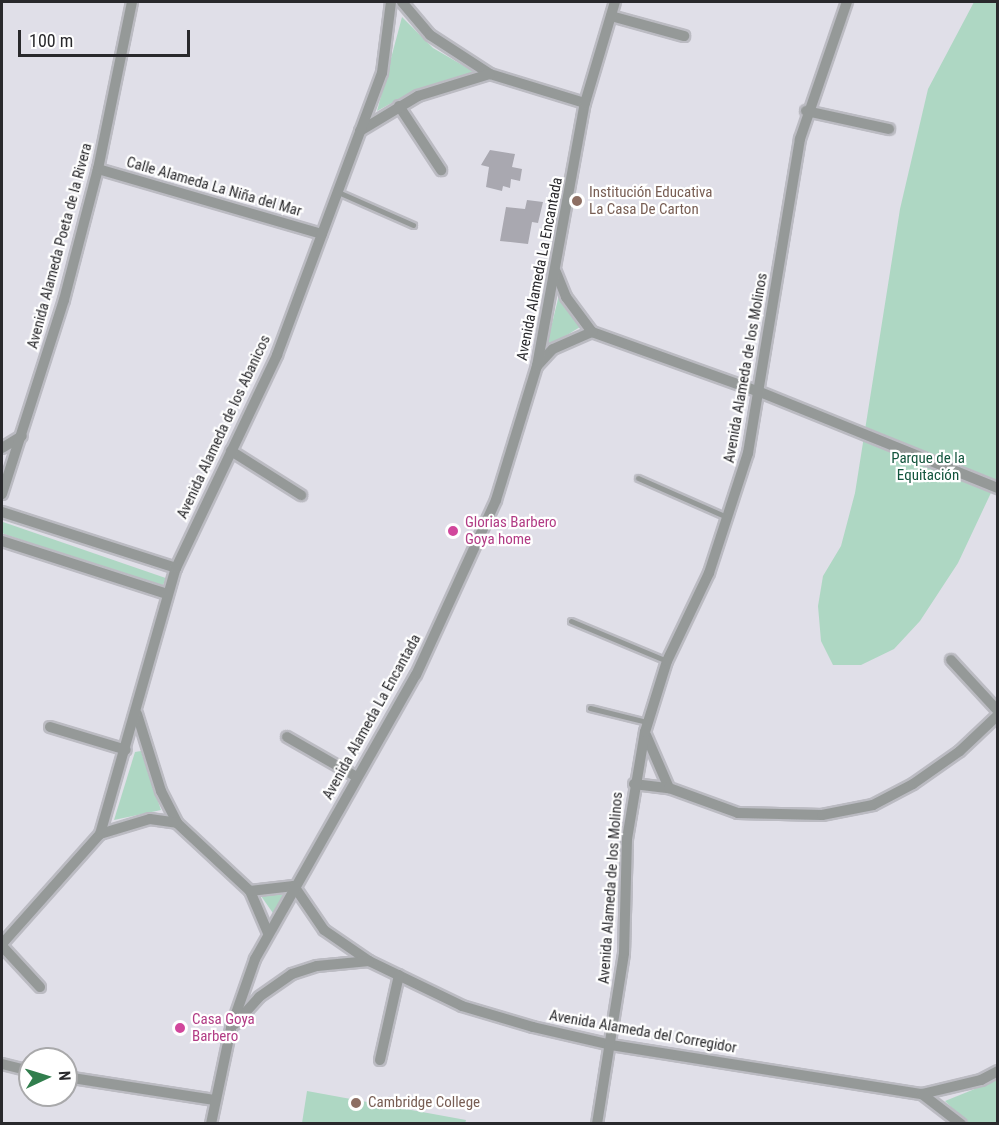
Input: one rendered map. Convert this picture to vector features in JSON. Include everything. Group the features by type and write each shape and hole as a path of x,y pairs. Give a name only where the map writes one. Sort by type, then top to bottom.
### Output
{"street":[{"name":"Avenida Alameda Poeta de la Rivera","path":"2,494 22,436 98,169 132,2"},
{"name":"Avenida Alameda de los Abanicos","path":"100,834 137,714 167,594 176,568 277,355 382,73 391,2"},
{"path":"402,2 430,35 490,74 585,103"},
{"name":"Avenida Alameda La Encantada","path":"210,1124 231,1028 242,990 268,933 355,776 416,675 470,561 519,435 537,366 556,272 585,103 615,2"},
{"name":"Avenida Alameda de los Molinos","path":"597,1124 624,953 627,839 634,784 646,727 667,661 709,573 729,517 760,392 806,111 847,2"},
{"path":"611,16 684,36"},
{"path":"360,132 399,106 449,83 490,74"},
{"path":"399,106 441,170"},
{"path":"806,111 889,129"},
{"name":"Calle Alameda La Niña del Mar","path":"98,169 322,234"},
{"path":"556,272 566,297 592,332 760,392 998,488"},
{"path":"537,366 553,349 592,332"},
{"path":"2,448 22,436"},
{"path":"231,452 301,495"},
{"path":"2,512 176,568"},
{"path":"2,541 167,594"},
{"path":"634,784 669,788 755,815 822,815 873,805 954,756 998,713 951,660"},
{"path":"137,714 161,791 177,823 250,891 268,933"},
{"path":"50,727 126,750"},
{"path":"646,727 669,788"},
{"path":"287,737 355,776"},
{"path":"40,987 2,945 100,834 150,819 177,823"},
{"path":"250,891 294,886"},
{"name":"Avenida Alameda del Corregidor","path":"294,886 324,930 369,961 462,1006 611,1045 922,1094 981,1080 998,1071"},
{"path":"231,1028 258,997 292,974 317,966 369,961"},
{"path":"380,1060 399,975"},
{"path":"2,1064 18,1068"},
{"path":"78,1079 214,1100"},
{"name":"Avenida Alameda del Corregidor","path":"922,1094 961,1124"}],"lane":[{"path":"337,192 413,225"},
{"path":"638,478 729,517"},
{"path":"571,621 667,661"},
{"path":"590,708 646,727"}],"green space":[{"name":"Parque de la Equitación","path":"974,2 997,2 997,480 958,563 920,621 894,649 861,665 833,665 821,641 818,606 823,576 841,546 855,493 900,209 928,89"},
{"path":"402,17 433,48 476,73 408,94 377,111"},
{"path":"559,295 580,327 546,348"},
{"path":"3,522 166,578 162,588 2,533"},
{"path":"141,751 161,810 114,820 135,752"},
{"path":"263,893 286,895 275,916 261,896"},
{"path":"997,1080 997,1123 967,1123 945,1101"},
{"path":"307,1091 466,1120 465,1124 302,1123"}],"building":[{"path":"490,150 515,154 512,167 522,169 520,181 511,179 510,188 503,186 502,191 486,187 489,167 481,165"},
{"path":"527,200 543,202 538,223 532,222 528,244 500,241 506,207 525,209"}],"place":[{"name":"Institución Educativa La Casa De Carton","path":"577,201"},
{"name":"Glorias Barbero Goya home","path":"453,531"},
{"name":"Casa Goya Barbero","path":"180,1028"},
{"name":"Cambridge College","path":"356,1103"}]}
